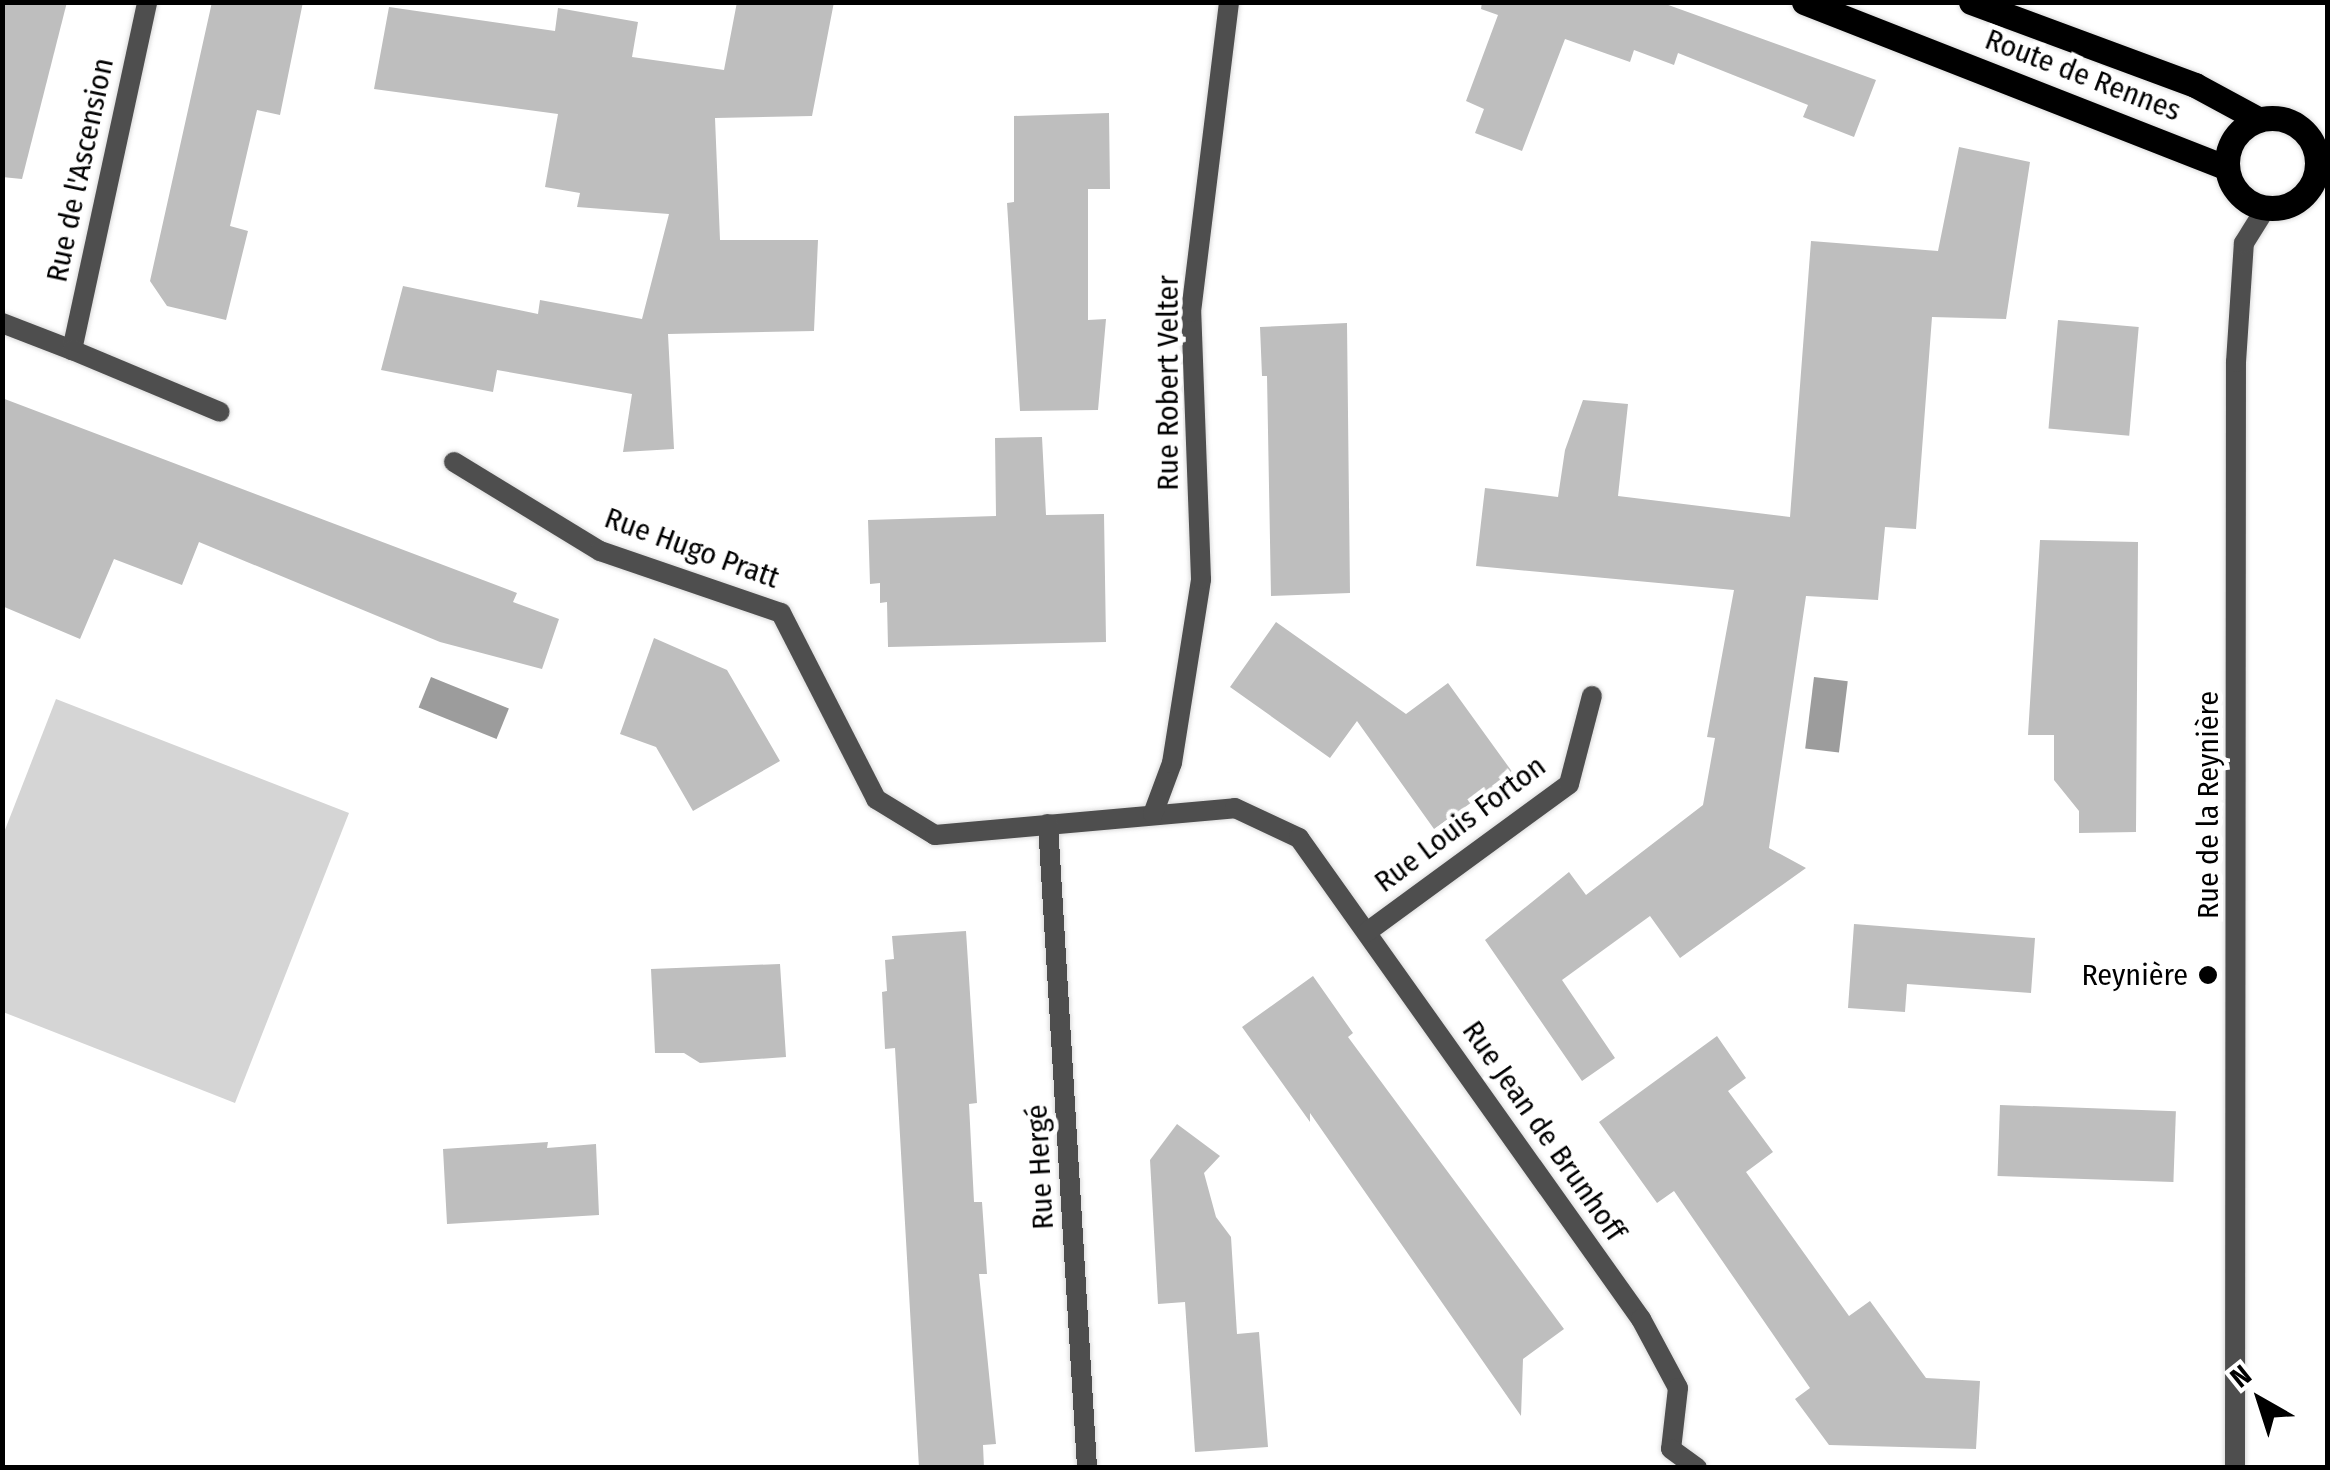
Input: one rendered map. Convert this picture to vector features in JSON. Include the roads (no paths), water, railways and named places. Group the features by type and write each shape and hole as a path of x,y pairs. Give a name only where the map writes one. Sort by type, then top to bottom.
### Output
{"main road":[{"name":"Route de Rennes","path":"1804,2 2226,167"},
{"name":"Route de Rennes","path":"1971,2 2195,85 2258,118"},
{"path":"2258,118 2298,125 2320,142 2315,199 2265,209 2232,187 2226,167 2229,146 2258,118"}],"street":[{"name":"Rue de l'Ascension","path":"72,350 147,2"},
{"name":"Rue Robert Velter","path":"1153,814 1172,763 1201,578 1191,312 1229,2"},
{"name":"Rue de la Reynière","path":"2234,1468 2236,362 2244,243 2265,209"},
{"path":"2,323 220,412"},
{"name":"Rue Hugo Pratt","path":"454,462 600,551 781,613 876,799 935,835 1048,824"},
{"name":"Rue Louis Forton","path":"1367,932 1569,784 1592,696"},
{"name":"Rue Jean de Brunhoff","path":"1153,814 1235,808 1299,838 1641,1319 1678,1388 1671,1450 1697,1468"},
{"path":"1048,824 1153,814"},
{"name":"Rue Hergé","path":"1048,824 1087,1468"}],"place":[{"name":"Reynière","path":"2208,975"}]}
